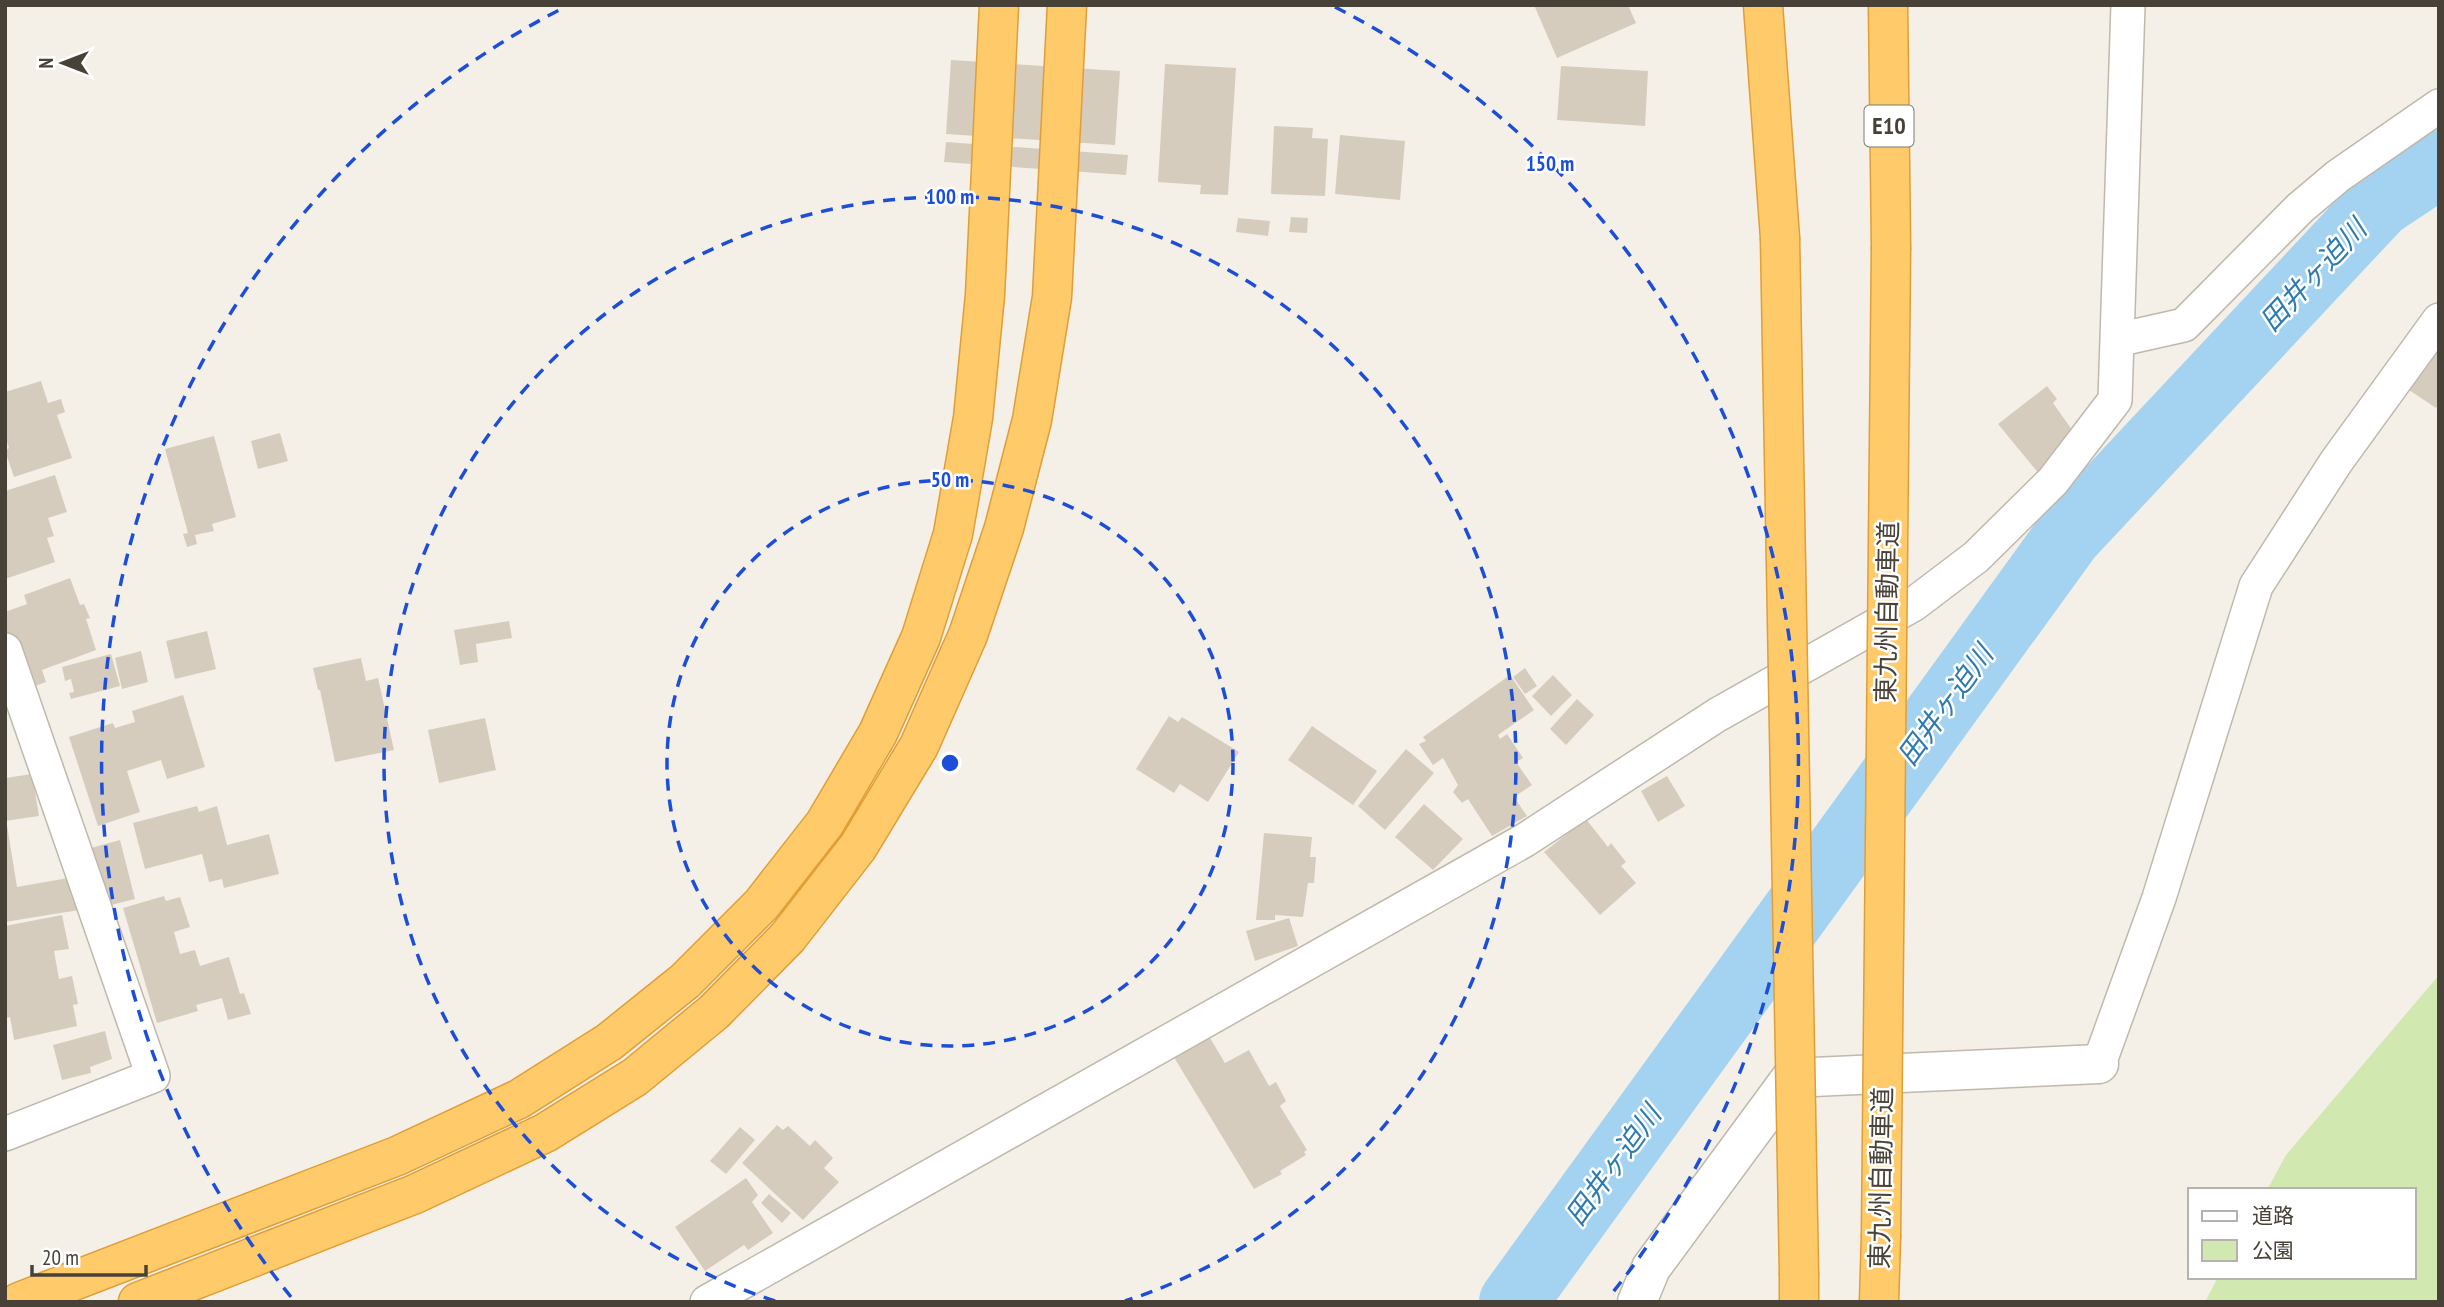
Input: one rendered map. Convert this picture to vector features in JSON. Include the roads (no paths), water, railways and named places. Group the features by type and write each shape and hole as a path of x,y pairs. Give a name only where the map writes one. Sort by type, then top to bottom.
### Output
{"highway":[{"path":"19,1302 397,1156 519,1099 610,1042 685,981 761,905 825,823 878,733 921,637 953,534 973,418 985,295 999,5"},
{"path":"138,1302 415,1194 545,1133 635,1077 714,1012 788,937 858,847 919,746 968,635 1004,527 1032,420 1052,297 1067,5"},
{"path":"1763,5 1780,238 1799,1288"},
{"name":"東九州自動車道","path":"1879,1302 1891,247 1888,5"}],"street":[{"path":"707,1302 1525,839 1717,715 1914,604 1976,557 2053,481 2115,400 2128,5"},
{"path":"2117,340 2184,325 2300,208 2338,176 2439,106"},
{"path":"1637,1302 1651,1268 1791,1078 2099,1064 2159,898 2256,586 2336,461 2439,320"},
{"path":"5,650 153,1076 5,1134"}],"waterway":[{"name":"田井ヶ迫川","path":"1513,1302 2068,536 2379,204 2439,164"}]}
